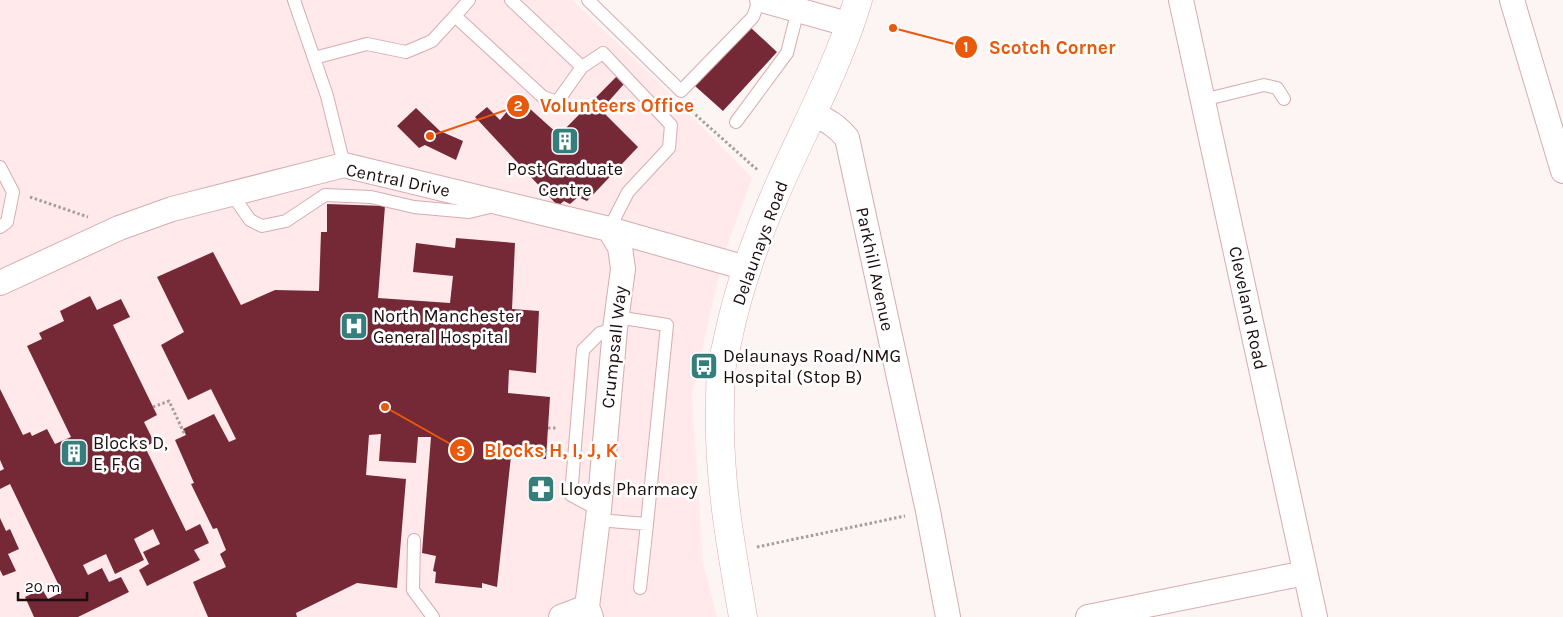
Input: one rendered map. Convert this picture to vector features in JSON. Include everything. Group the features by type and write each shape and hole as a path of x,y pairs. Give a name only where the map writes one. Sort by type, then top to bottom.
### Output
{"street":[{"path":"761,0 798,10 854,12"},
{"name":"Cleveland Road","path":"1181,0 1315,617"},
{"path":"1512,0 1563,171"},
{"name":"Delaunays Road","path":"743,617 722,481 719,426 721,373 731,322 746,268 780,182 813,114 854,12"},
{"name":"Parkhill Avenue","path":"813,114 829,121 840,129 847,138 928,511 948,617"},
{"name":"Central Drive","path":"0,283 119,228 172,209 344,165 609,229 746,268"},
{"name":"Crumpsall Way","path":"589,612 616,323 623,269 620,247 609,229"},
{"path":"1088,617 1305,573"},
{"path":"561,617 589,612"}],"lane":[{"path":"294,0 327,96 344,165"},
{"path":"314,58 367,44 406,52 432,41 469,0"},
{"path":"511,0 582,67"},
{"path":"588,0 681,91 753,18 761,0"},
{"path":"736,122 787,53 798,10"},
{"path":"456,16 543,97 557,102 582,67 603,52 671,125 669,148 628,192 609,229"},
{"path":"1204,100 1264,85 1277,88 1284,99"},
{"path":"0,167 13,192 7,222 0,227"},
{"path":"232,194 250,220 262,226 286,221 325,196 371,197 414,207 469,212 504,204"},
{"path":"616,323 667,325 640,588"},
{"path":"598,515 647,524"},
{"path":"414,540 413,590 433,617"}],"path":[{"path":"681,91 684,104 754,167 780,182"},
{"path":"13,192 119,228"},
{"path":"153,407 168,401 186,435"},
{"path":"732,552 928,511"}],"shaded area":[{"name":"North Manchester General Hospital","path":"0,0 572,0 652,76 752,178 723,257 692,395 703,564 717,617 0,617"}],"building":[{"path":"750,27 777,52 723,111 695,86"},
{"name":"Post Graduate Centre","path":"618,75 624,84 601,110 638,147 587,201 578,197 570,204 564,201 558,206 475,117 487,107 500,120 518,98 559,135"},
{"path":"416,108 440,131 463,141 456,160 425,145 419,148 397,126"},
{"path":"327,204 385,206 378,298 450,303 453,276 413,272 416,243 455,248 456,238 515,243 512,309 539,311 536,373 509,370 508,393 550,397 546,459 511,456 497,587 482,583 482,588 435,583 436,572 433,571 436,556 422,553 431,437 418,437 416,463 379,461 381,434 369,435 366,475 406,479 397,588 357,583 296,613 297,617 208,617 193,582 226,567 220,554 226,550 217,528 213,529 191,484 194,483 175,440 186,435 183,429 214,414 229,442 236,439 211,389 188,400 161,345 184,332 157,277 213,252 241,305 275,290 319,291 321,232 327,232"},
{"name":"Blocks D, E, F, G","path":"90,296 97,310 121,299 130,317 113,325 157,415 144,422 154,442 145,447 186,531 200,524 209,543 194,550 200,560 147,586 139,570 149,564 143,552 160,544 153,529 134,539 144,560 115,574 106,554 83,565 88,575 102,568 109,582 121,577 129,592 78,617 34,617 25,597 42,589 48,599 62,592 10,484 0,489 0,471 4,469 0,460 0,389 23,435 30,432 32,436 47,429 55,444 71,437 27,346 42,339 39,333 64,321 60,311"},
{"path":"0,518 6,531 10,529 19,549 8,554 16,571 3,576 0,570"}],"place":[{"name":"Scotch Corner","path":"893,28"},
{"name":"Volunteers Office","path":"430,136"},
{"name":"Post Graduate Centre","path":"565,141"},
{"name":"North Manchester General Hospital","path":"354,326"},
{"name":"Delaunays Road/NMG Hospital (Stop B)","path":"704,366"},
{"name":"Blocks H, I, J, K","path":"385,407"},
{"name":"Blocks D, E, F, G","path":"74,453"},
{"name":"Lloyds Pharmacy","path":"541,489"}]}
